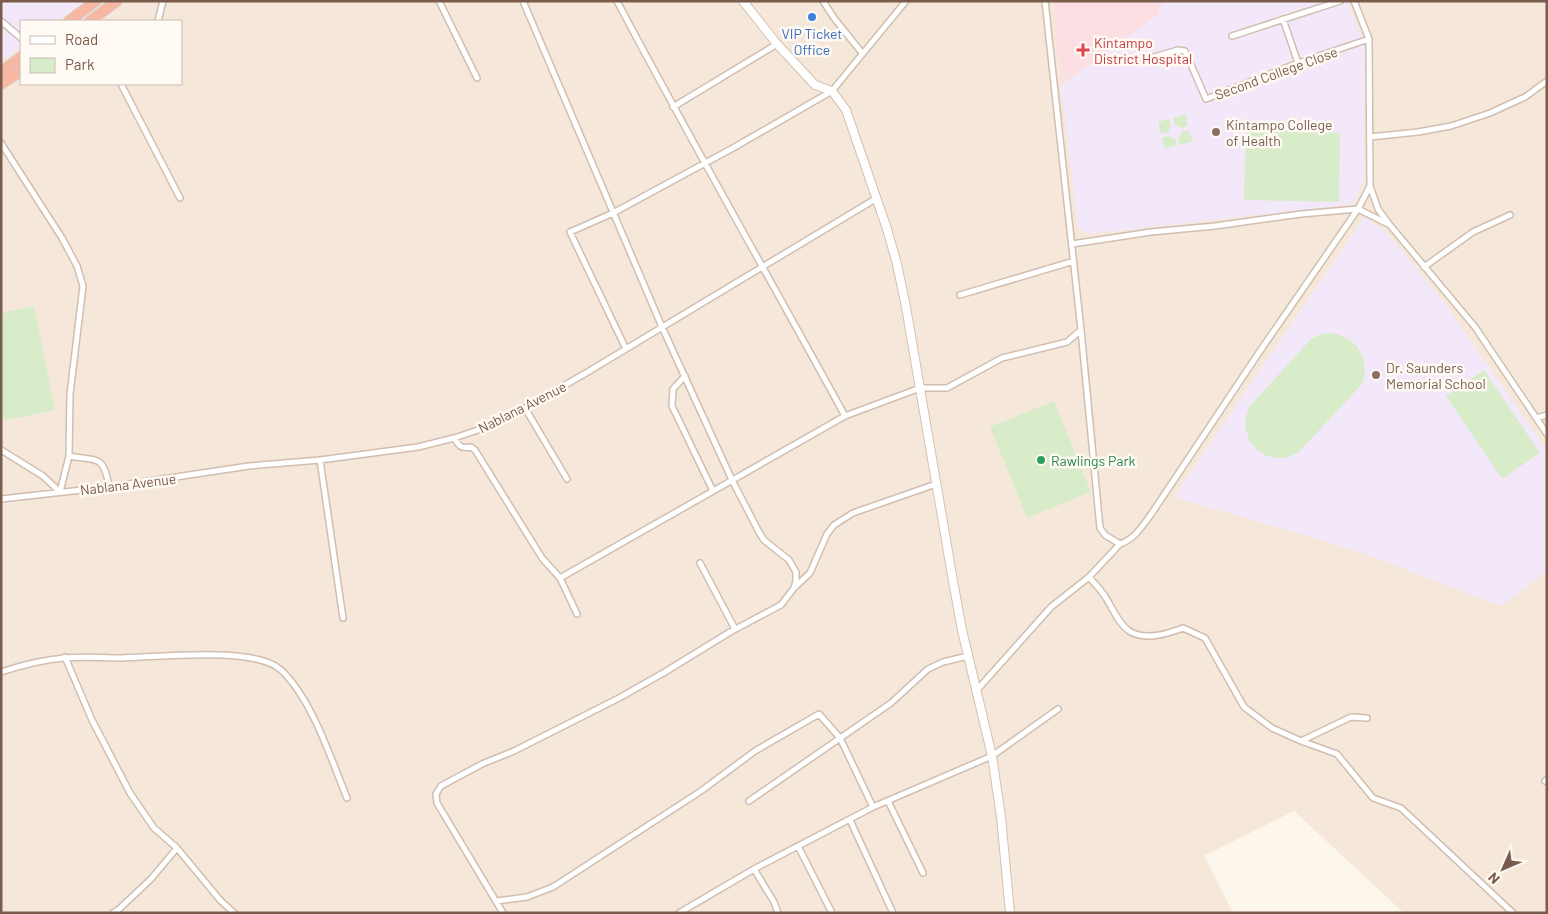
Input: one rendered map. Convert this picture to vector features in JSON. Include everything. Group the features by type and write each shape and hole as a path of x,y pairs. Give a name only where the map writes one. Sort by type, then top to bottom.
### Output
{"highway":[{"path":"70,20 96,1"},
{"path":"91,20 117,1"},
{"path":"1,72 20,58"},
{"path":"1,84 20,71"}],"main road":[{"path":"743,1 777,44 815,85 832,91 846,110 877,198 897,264 953,581 968,656 992,756 1001,816 1010,913"}],"street":[{"path":"158,20 163,1"},
{"path":"439,1 477,78"},
{"path":"523,1 662,328 732,480 764,540 793,565 796,572 794,588"},
{"path":"617,1 673,107 764,267 845,416"},
{"path":"823,1 862,53"},
{"path":"626,349 570,232 613,212 832,91 906,1"},
{"path":"1045,1 1074,261 1100,528 1105,535 1120,544"},
{"path":"1232,36 1340,1"},
{"path":"1354,1 1369,39 1370,186 1378,209 1475,327 1547,434"},
{"path":"1283,19 1298,63"},
{"path":"1,21 20,37"},
{"name":"Second College Close","path":"1154,57 1178,50 1185,51 1206,99 1298,63 1369,39"},
{"path":"673,107 777,44"},
{"path":"1370,137 1418,132 1451,126 1490,113 1525,97 1547,81"},
{"path":"122,85 180,198"},
{"path":"1,143 62,238 77,266 82,286 70,394 69,456 60,492 43,476 1,450"},
{"path":"977,690 1051,607 1089,577 1120,544 1134,537 1358,209 1370,186"},
{"name":"Nablana Avenue","path":"1,499 109,487 249,466 320,460 418,447 484,428 525,408 662,328 877,198"},
{"path":"1072,244 1301,214 1358,209 1389,224"},
{"path":"1424,267 1473,232 1510,215"},
{"path":"960,295 1074,261"},
{"path":"560,578 845,416 920,388 947,388 1002,358 1067,342 1081,330"},
{"path":"685,376 673,389 672,406 713,491"},
{"path":"525,408 567,478"},
{"path":"1536,418 1547,415"},
{"path":"454,438 460,447 470,447 475,450 542,558 560,578 577,614"},
{"path":"69,456 102,463 106,468 109,487"},
{"path":"320,460 343,618"},
{"path":"503,913 437,803 436,794 441,786 482,764 514,751 619,698 735,629 781,605 794,588 810,573 827,534 834,525 853,513 936,484"},
{"path":"700,563 735,629"},
{"path":"1089,577 1106,597 1115,614 1130,631 1148,636 1163,635 1183,628 1205,638 1244,707 1272,728 1301,742 1337,754 1373,798 1401,808 1513,913"},
{"path":"1,672 27,663 66,658 226,656 263,660 272,664 289,678 314,720 347,798"},
{"path":"749,801 892,703 928,669 944,662 968,656"},
{"path":"66,658 92,720 130,793 154,828 177,848 220,900 234,913"},
{"path":"679,913 754,869 874,807 992,756 1058,710"},
{"path":"496,901 527,897 552,887 701,791 755,751 819,714 840,738 874,807"},
{"path":"1301,742 1351,717 1368,718"},
{"path":"888,801 922,873"},
{"path":"850,820 893,913"},
{"path":"798,846 832,913"},
{"path":"113,913 151,879 177,848"},
{"path":"754,869 774,902 778,913"}],"shaded area":[{"path":"1,1 1547,1 1547,913 1404,913 1294,811 1204,856 1233,913 1,913"},
{"path":"1,1 85,1 58,20 20,20 20,48 1,61"},
{"name":"Kintampo District Hospital","path":"1053,1 1163,1 1157,15 1061,85"},
{"name":"Kintampo College of Health","path":"1163,1 1347,1 1365,45 1364,180 1353,204 1090,234 1078,228 1061,85 1157,15"},
{"name":"Dr. Saunders Memorial School","path":"1364,217 1384,230 1443,301 1547,450 1547,571 1501,606 1355,550 1174,497"}],"green space":[{"path":"1185,114 1188,126 1181,128 1175,125 1173,118"},
{"path":"1169,119 1171,126 1168,132 1161,134 1158,122"},
{"path":"1189,130 1193,141 1180,145 1178,139 1182,132"},
{"path":"1246,130 1340,133 1339,202 1244,200"},
{"path":"1169,136 1175,139 1177,145 1165,149 1162,138"},
{"path":"34,306 55,410 1,421 1,313"},
{"path":"1332,333 1348,339 1360,351 1365,366 1362,384 1299,452 1289,457 1267,456 1257,450 1250,442 1245,427 1249,407 1312,338"},
{"path":"1484,370 1540,453 1502,479 1446,396"},
{"name":"Rawlings Park","path":"1054,401 1091,492 1027,518 990,427"}],"place":[{"name":"VIP Ticket Office","path":"812,17"},
{"name":"Kintampo District Hospital","path":"1083,50"},
{"name":"Kintampo College of Health","path":"1216,132"},
{"name":"Dr. Saunders Memorial School","path":"1376,375"},
{"name":"Rawlings Park","path":"1041,460"}]}
